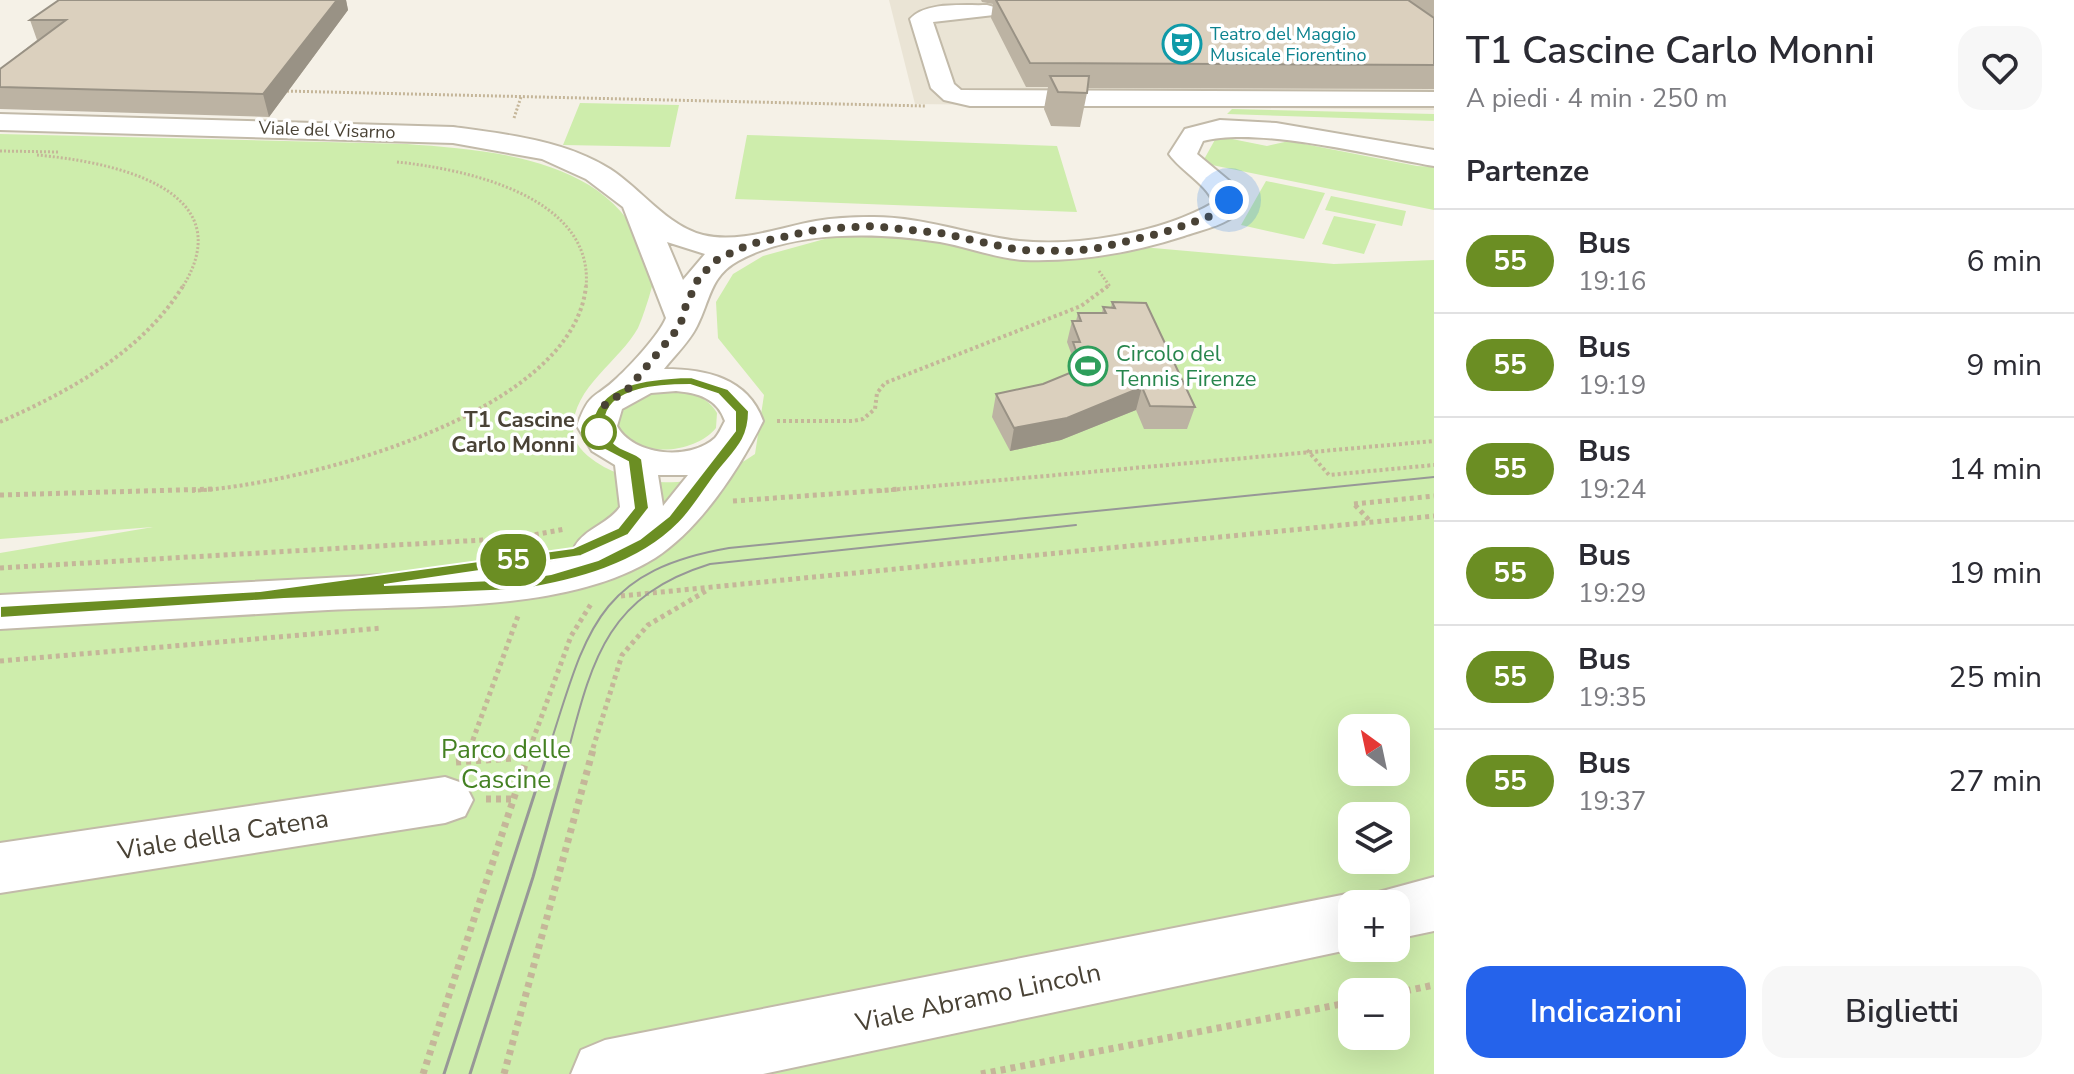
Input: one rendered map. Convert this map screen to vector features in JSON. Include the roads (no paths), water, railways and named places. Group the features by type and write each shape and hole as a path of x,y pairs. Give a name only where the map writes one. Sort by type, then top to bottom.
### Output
{"street":[{"path":"987,11 947,12 921,19 943,88 953,95 970,99 1434,99"},
{"path":"1252,99 1300,112 1357,146 1434,158"},
{"name":"Viale del Visarno","path":"0,122 453,135 507,142 567,158 618,185 673,235 696,246 718,248 820,229 873,226 940,233 1019,250 1082,250 1192,225 1225,211 1229,203 1218,185 1193,167 1183,154 1187,143 1202,131 1255,129 1357,146"},
{"name":"Viale del Visarno","path":"636,204 681,322 715,388"},
{"name":"Viale del Visarno","path":"628,389 681,322 693,289 711,265 727,254 762,241"},
{"path":"0,612 518,584 587,570 634,549 669,525 697,492 735,435 735,401 715,388 674,380 628,389 605,405 597,423 600,436 610,447 655,464 693,462 735,435"},
{"path":"260,597 558,555 595,546 629,526 642,508 635,459"},
{"name":"Viale della Catena","path":"0,868 455,780"},
{"path":"1410,909 1434,904"},
{"name":"Viale Abramo Lincoln","path":"605,1074 1338,924"}],"tram line":[{"path":"549,748 574,672 603,614 623,591 650,573 684,559 729,548 1434,477"},
{"path":"569,748 587,684 611,633 628,611 649,593 676,577 710,564 1076,525"},
{"path":"444,1074 550,746"},
{"path":"470,1074 533,877 570,746"}],"place":[{"name":"Teatro del Maggio Musicale Fiorentino","path":"1182,44"},
{"name":"Circolo del Tennis Firenze","path":"1088,366"},
{"name":"T1 Cascine Carlo Monni","path":"599,432"}],"park label":[{"name":"Parco delle Cascine","path":"506,764"}]}
